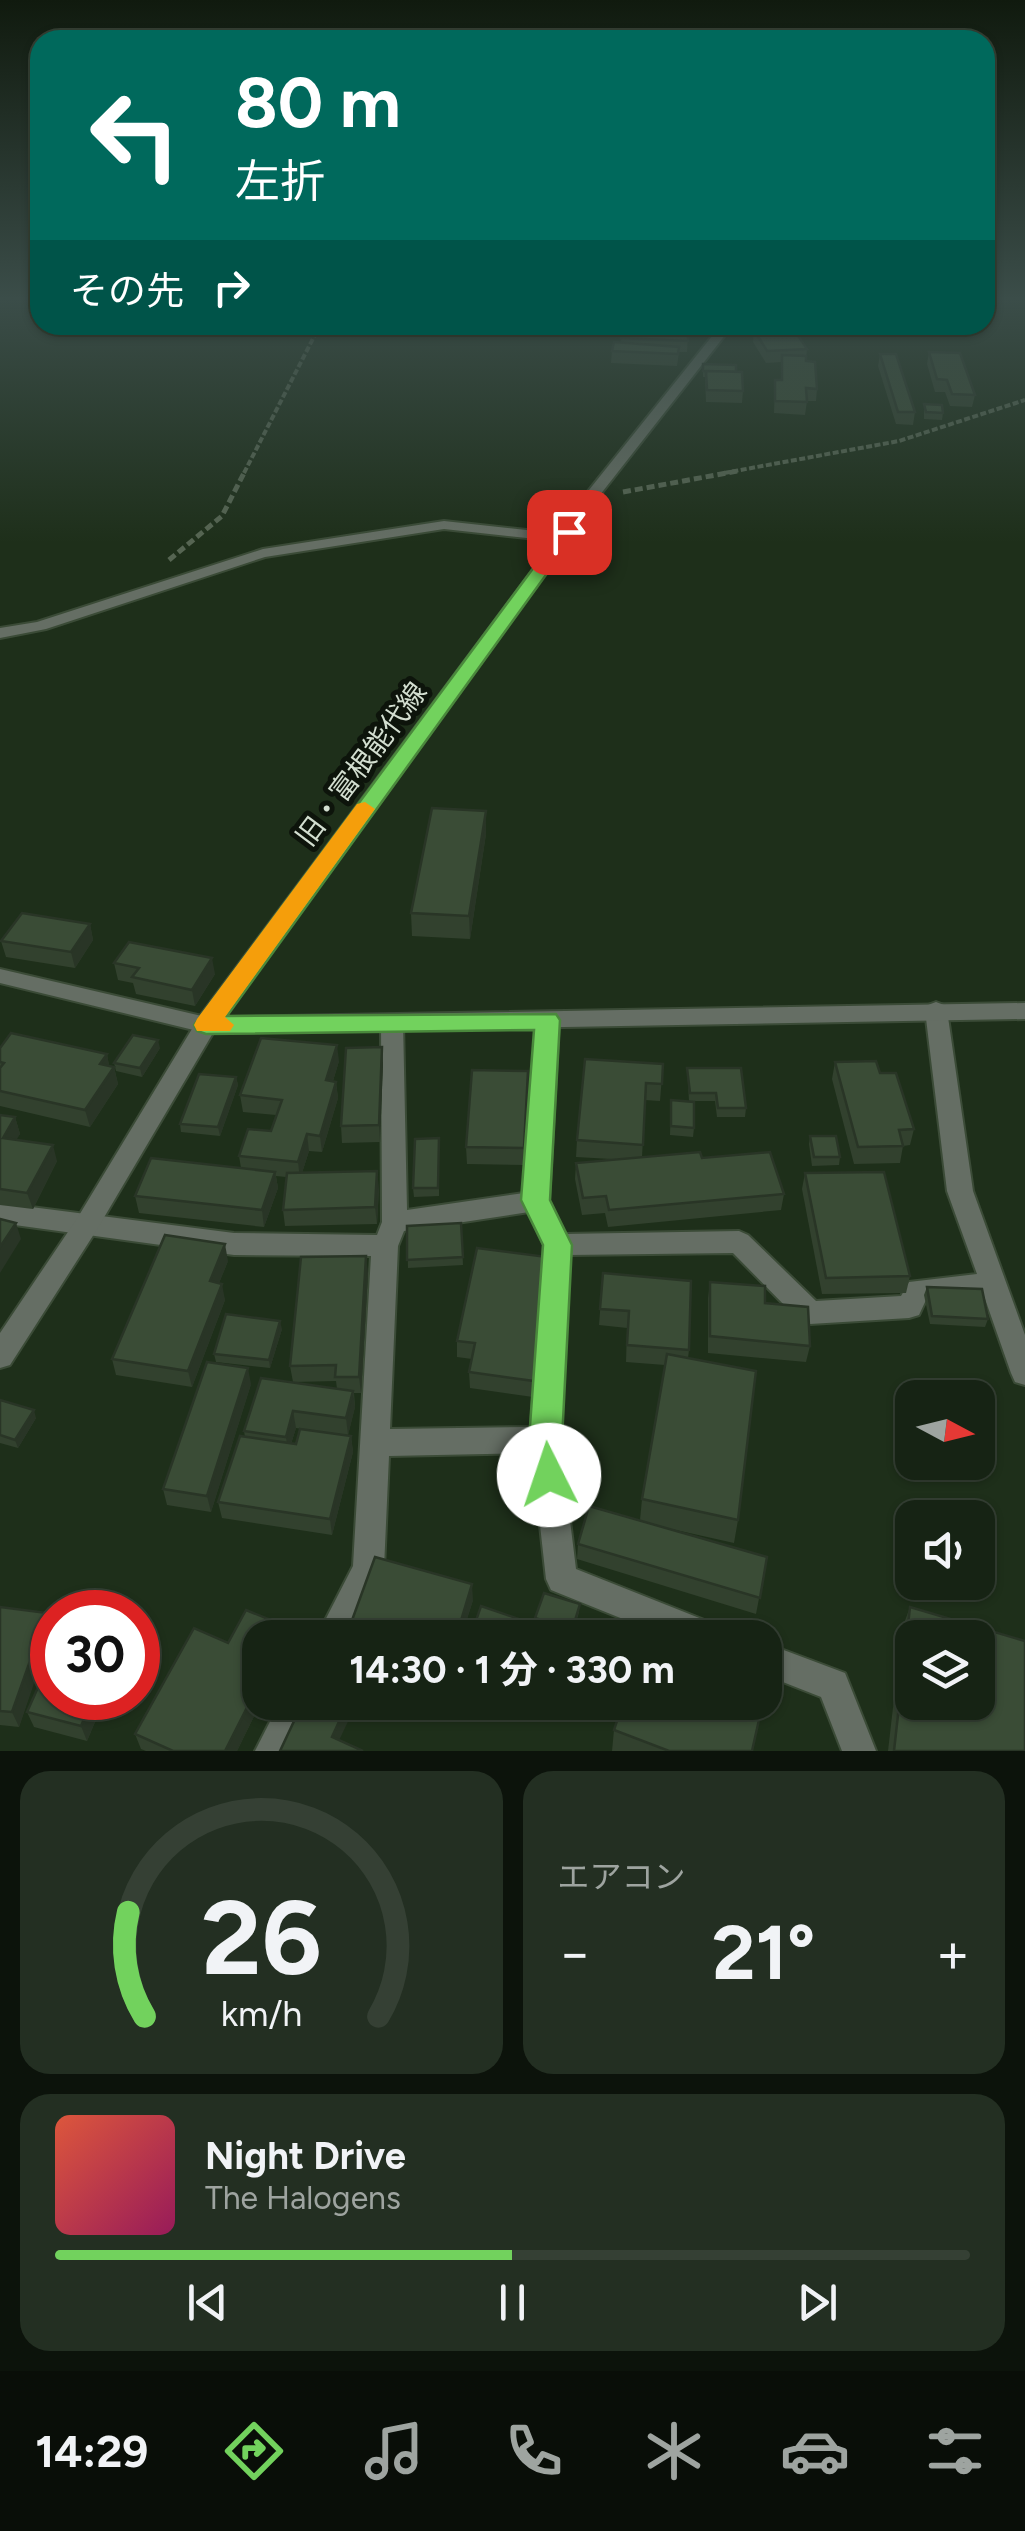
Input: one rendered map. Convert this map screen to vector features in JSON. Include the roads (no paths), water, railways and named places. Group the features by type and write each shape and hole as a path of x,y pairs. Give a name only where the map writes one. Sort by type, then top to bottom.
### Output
{"street":[{"name":"旧・富根能代線","path":"0,1356 87,1224 206,1025 590,498 683,380"},
{"path":"0,633 40,626 264,553 444,524 564,538"},
{"path":"0,976 206,1025 936,1010 1025,1012"},
{"path":"936,1010 960,1191 1025,1372"},
{"path":"548,1020 536,1200 557,1245 545,1440 562,1579 666,1620"},
{"path":"341,1620 368,1568 390,1234 392,1022"},
{"path":"0,1213 234,1244 390,1234 536,1200"},
{"path":"557,1245 740,1242 810,1313 909,1308 918,1290 993,1284"},
{"path":"376,1443 545,1440"},
{"path":"782,1666 833,1685 859,1751"},
{"path":"272,1751 288,1720"}]}
